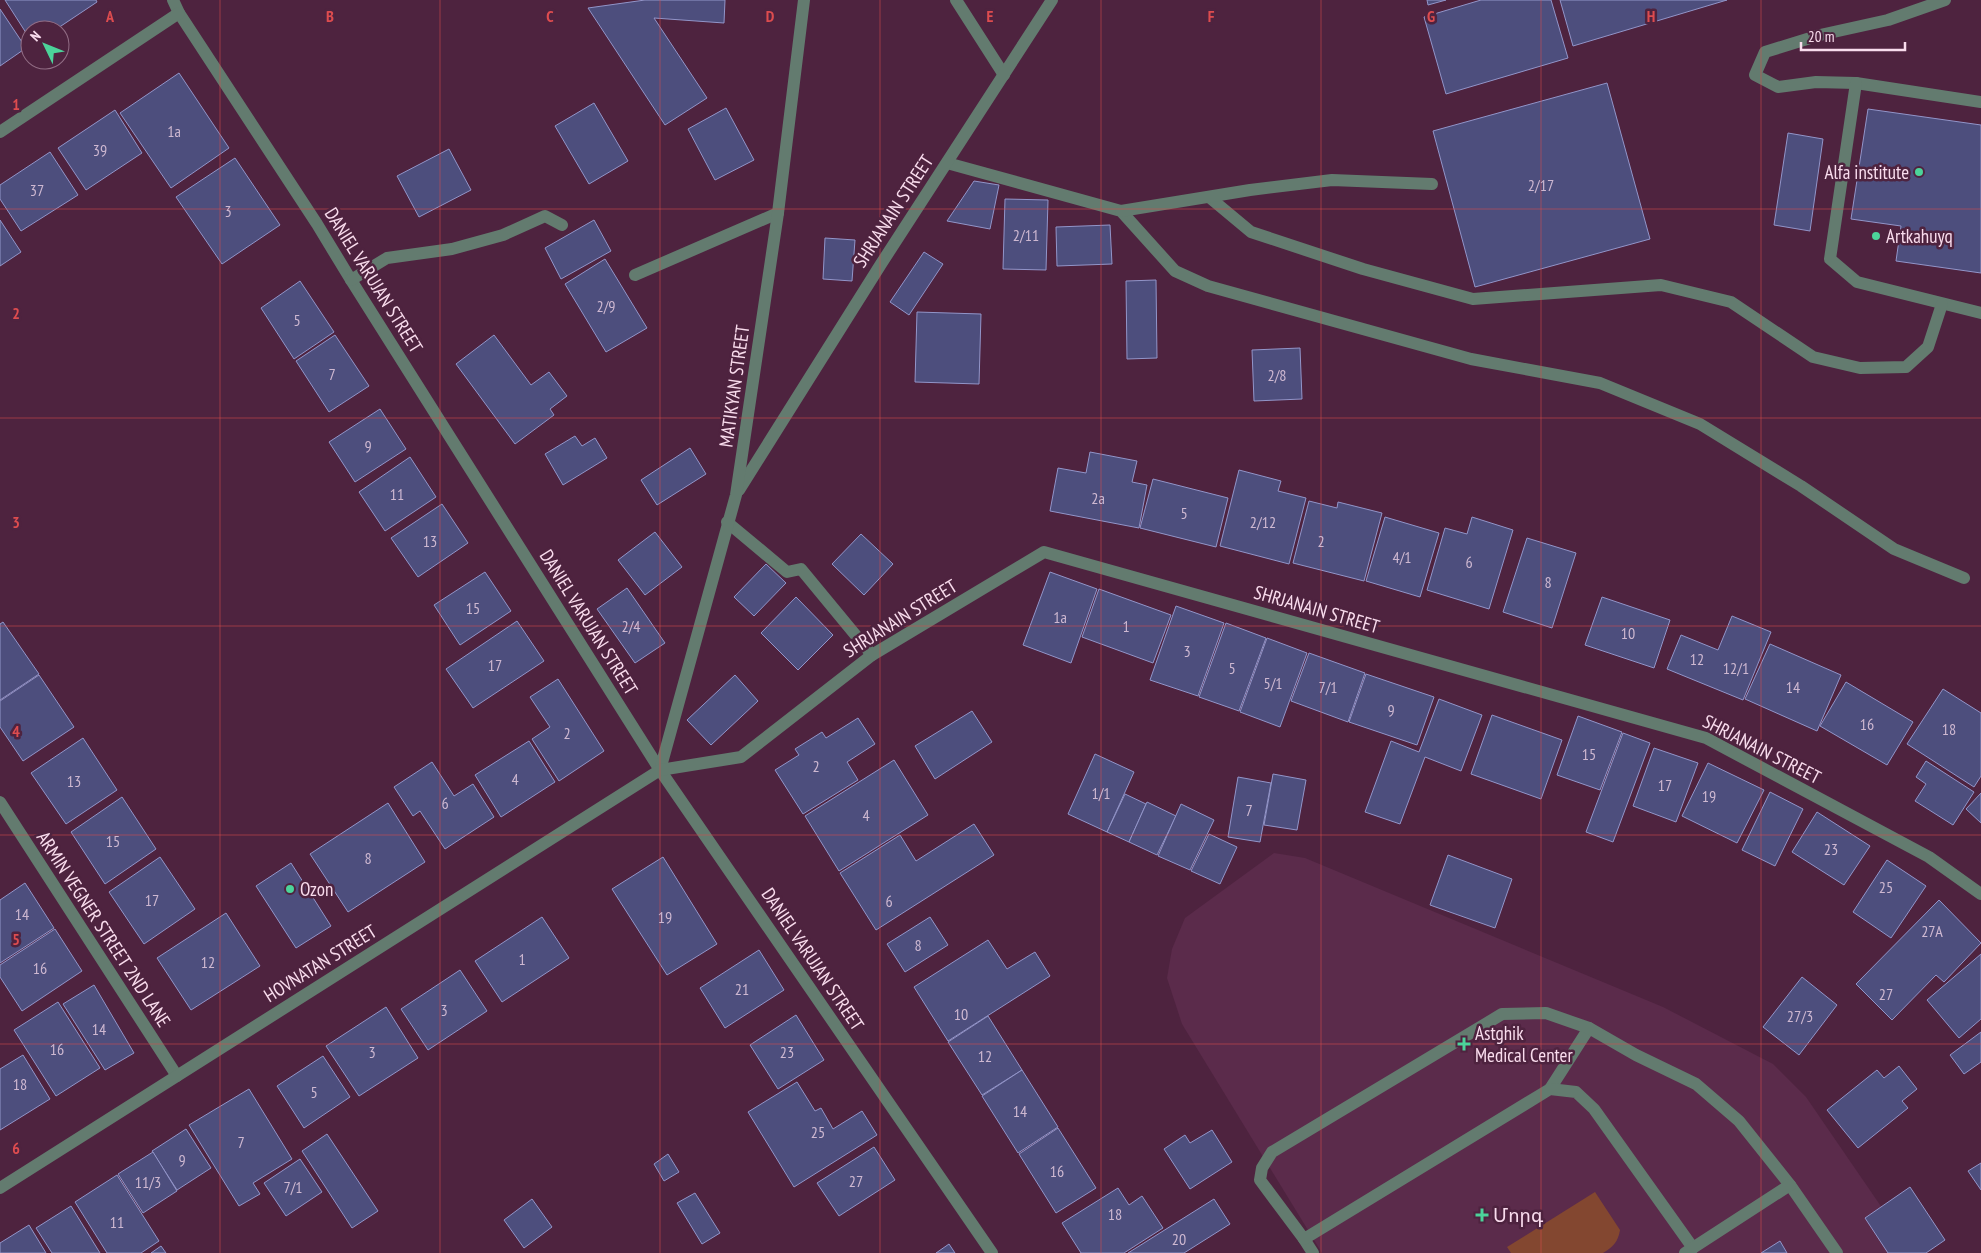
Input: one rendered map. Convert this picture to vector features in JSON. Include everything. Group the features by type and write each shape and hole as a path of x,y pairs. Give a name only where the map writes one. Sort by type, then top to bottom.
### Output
{"street":[{"name":"DANIEL VARUJAN STREET","path":"174,0 179,13 317,224 660,770 992,1253"},
{"name":"MATIKYAN STREET","path":"660,770 736,495 778,213 804,0"},
{"path":"956,0 1004,75"},
{"name":"SHRJANAIN STREET","path":"736,495 1052,0"},
{"path":"1945,0 1888,20 1820,35 1765,52 1755,75 1778,87 1816,82 1856,83 1981,102"},
{"path":"0,132 179,13"},
{"path":"1856,83 1830,259 1856,282 1981,313"},
{"path":"947,162 1121,211 1332,180 1432,184"},
{"path":"1209,197 1251,232 1362,269 1472,299 1661,285 1731,302 1813,358 1860,368 1906,367 1928,347 1942,304"},
{"path":"1121,211 1174,271 1208,286 1471,358 1600,383 1700,424 1801,486 1894,549 1964,578"},
{"path":"635,275 778,213"},
{"path":"351,280 387,258 460,246 503,235 545,216 562,225"},
{"path":"727,522 787,572 801,569 872,655"},
{"name":"SHRJANAIN STREET","path":"660,770 741,757 872,655 1044,552 1706,738 1929,857 1981,894"},
{"name":"HOVNATAN STREET","path":"0,1188 660,770"},
{"name":"ARMIN VEGNER STREET 2ND LANE","path":"0,802 177,1076"},
{"path":"1312,1253 1304,1239 1260,1180 1262,1168 1272,1152 1502,1014 1546,1013 1589,1028 1636,1055 1696,1084 1739,1121 1790,1185 1838,1253"},
{"path":"1304,1239 1550,1089 1589,1028"},
{"path":"1550,1089 1576,1092 1594,1109 1689,1250 1790,1185"}],"shaded area":[{"name":"Astghik Medical Center","path":"1274,853 1305,858 1663,1007 1773,1064 1806,1097 1913,1253 1322,1253 1182,1024 1167,978 1172,949 1185,918"},
{"path":"1595,1192 1620,1230 1615,1244 1610,1249 1603,1253 1511,1253 1507,1247"}],"building":[{"path":"5,0 96,0 97,2 70,20 20,20 20,23"},
{"path":"645,0 725,0 724,23 654,18 707,98 665,125 588,8"},
{"path":"1427,0 1446,0 1428,5"},
{"path":"1481,0 1551,0 1568,58 1446,94 1424,17"},
{"path":"1560,0 1727,0 1573,46"},
{"path":"0,9 20,39 20,52 0,66"},
{"path":"179,73 229,148 171,188 120,113"},
{"path":"1607,83 1650,239 1475,287 1433,131"},
{"path":"594,103 628,161 589,184 555,126"},
{"path":"726,108 754,160 715,180 688,129"},
{"name":"Alfa institute","path":"1868,109 1981,125 1981,273 1896,261 1901,226 1851,219"},
{"path":"115,110 142,153 86,190 58,148"},
{"path":"1788,133 1823,139 1810,231 1774,225"},
{"path":"449,149 471,190 419,217 397,176"},
{"path":"50,152 78,195 21,231 0,199 0,185"},
{"path":"235,158 280,225 222,264 176,197"},
{"path":"974,181 999,185 990,229 947,221"},
{"path":"1005,199 1048,200 1046,270 1003,269"},
{"path":"0,220 21,252 0,266"},
{"path":"594,220 611,251 561,279 545,248"},
{"path":"1110,225 1112,264 1057,266 1056,227"},
{"path":"825,238 855,240 852,281 823,279"},
{"path":"924,252 943,264 909,315 890,302"},
{"path":"605,259 647,328 606,352 565,284"},
{"path":"1156,280 1157,358 1127,359 1126,281"},
{"path":"300,281 334,332 294,359 261,308"},
{"path":"917,312 981,314 979,384 915,382"},
{"path":"335,335 369,386 329,412 296,361"},
{"path":"494,335 531,385 549,372 567,396 550,409 554,415 515,444 456,364"},
{"path":"1300,348 1302,399 1254,401 1252,350"},
{"path":"380,409 406,449 355,482 329,442"},
{"path":"575,436 582,446 595,438 607,458 563,485 545,454"},
{"path":"690,448 706,474 657,505 641,480"},
{"path":"1090,452 1137,461 1132,482 1147,485 1139,528 1050,511 1058,468 1086,473"},
{"path":"410,457 436,497 385,531 359,492"},
{"path":"1239,470 1281,481 1278,491 1306,498 1289,564 1220,546"},
{"path":"1153,479 1228,498 1216,547 1140,528"},
{"path":"1309,501 1337,508 1338,502 1382,513 1364,581 1293,563"},
{"path":"442,504 468,543 418,577 391,538"},
{"path":"1385,517 1439,533 1420,597 1366,581"},
{"path":"1472,517 1513,530 1489,609 1427,590 1445,528 1467,534"},
{"path":"655,532 682,567 645,595 618,560"},
{"path":"861,534 893,564 864,595 832,564"},
{"path":"1527,538 1576,553 1552,628 1503,612"},
{"path":"766,564 786,583 754,616 734,597"},
{"path":"485,572 511,611 460,645 434,605"},
{"path":"1050,572 1097,589 1071,663 1023,645"},
{"path":"627,588 665,643 635,663 597,609"},
{"path":"1099,589 1171,615 1153,663 1082,637"},
{"path":"796,597 833,635 798,670 761,633"},
{"path":"1602,597 1670,620 1654,668 1585,645"},
{"path":"1176,606 1224,623 1198,696 1150,680"},
{"path":"1732,616 1771,632 1743,700 1667,669 1681,635 1718,650"},
{"path":"517,621 544,661 473,708 446,669"},
{"path":"3,622 39,674 0,700 0,624"},
{"path":"1226,623 1266,638 1239,711 1199,697"},
{"path":"1267,638 1307,653 1280,727 1240,712"},
{"path":"1770,644 1841,675 1817,731 1745,699"},
{"path":"1309,653 1365,673 1348,722 1291,701"},
{"path":"1366,674 1434,697 1417,745 1349,722"},
{"path":"39,675 74,727 23,761 0,727 0,701"},
{"path":"735,675 758,701 711,745 687,720"},
{"path":"558,679 604,751 559,781 532,739 550,727 530,697"},
{"path":"1846,682 1913,722 1887,765 1820,726"},
{"path":"1943,689 1981,713 1981,776 1974,787 1907,744"},
{"path":"1439,699 1482,715 1461,771 1425,757 1400,824 1365,812 1391,741 1419,752"},
{"path":"972,711 992,742 935,779 915,746"},
{"path":"1492,715 1562,740 1541,799 1471,774"},
{"path":"1578,716 1622,732 1600,790 1557,775"},
{"path":"858,718 875,744 847,762 858,780 803,814 775,770 799,755 795,749 822,732 826,738"},
{"path":"1623,733 1650,743 1613,842 1586,832"},
{"path":"83,738 117,790 66,824 31,773"},
{"path":"529,741 555,782 501,817 475,775"},
{"path":"1654,748 1698,763 1676,822 1633,806"},
{"path":"1095,754 1134,772 1107,832 1068,814"},
{"path":"894,760 928,815 839,871 805,816"},
{"path":"1926,761 1974,792 1953,825 1915,801 1926,784 1916,777"},
{"path":"432,762 454,796 473,784 494,817 445,849 420,811 413,816 394,787"},
{"path":"1708,763 1764,790 1737,843 1682,816"},
{"path":"1273,774 1306,780 1297,830 1264,825"},
{"path":"1238,777 1271,783 1260,842 1228,837"},
{"path":"1770,792 1803,809 1775,866 1742,850"},
{"path":"1981,793 1981,823 1966,809"},
{"path":"1125,794 1146,804 1129,842 1107,832"},
{"path":"122,797 156,849 105,884 71,832"},
{"path":"1147,802 1176,816 1157,855 1129,842"},
{"path":"388,803 425,862 348,912 310,854"},
{"path":"1181,804 1214,820 1190,870 1158,856"},
{"path":"1817,812 1870,846 1844,885 1792,852"},
{"path":"974,824 994,855 876,930 840,873 900,835 916,861"},
{"path":"1209,834 1237,847 1220,884 1191,871"},
{"path":"1448,855 1512,879 1495,928 1430,905"},
{"path":"160,857 195,909 144,944 109,892"},
{"path":"663,857 717,944 667,975 612,889"},
{"path":"1887,860 1926,886 1891,938 1853,912"},
{"path":"291,863 331,926 296,948 256,886"},
{"path":"25,883 54,928 0,963 0,900"},
{"path":"1939,900 1981,943 1944,982 1936,975 1892,1020 1856,984"},
{"path":"226,913 260,966 191,1010 157,958"},
{"path":"542,917 569,958 502,1002 475,961"},
{"path":"930,917 948,945 905,972 887,944"},
{"path":"55,929 82,971 22,1011 0,977 0,965"},
{"path":"988,940 1007,969 1035,952 1050,976 948,1041 914,987"},
{"path":"759,950 784,990 725,1028 700,988"},
{"path":"1981,954 1981,1019 1959,1038 1927,1000"},
{"path":"460,970 487,1011 428,1050 401,1009"},
{"path":"1802,977 1837,1005 1799,1055 1763,1027"},
{"path":"94,985 134,1053 105,1070 63,1004"},
{"path":"58,1002 100,1068 56,1096 14,1030"},
{"path":"386,1007 418,1058 359,1096 326,1046"},
{"path":"796,1015 824,1060 778,1089 750,1045"},
{"path":"988,1016 1022,1070 982,1095 948,1042"},
{"path":"1981,1032 1981,1062 1964,1074 1950,1055"},
{"path":"23,1055 50,1099 0,1130 0,1069"},
{"path":"323,1056 350,1097 304,1128 277,1086"},
{"path":"1899,1066 1917,1089 1902,1101 1908,1108 1858,1148 1827,1110 1877,1070 1884,1078"},
{"path":"1022,1070 1058,1127 1018,1153 982,1096"},
{"path":"797,1082 815,1111 821,1108 833,1129 862,1111 877,1135 794,1187 748,1112"},
{"path":"249,1089 292,1159 253,1183 260,1194 239,1206 189,1125"},
{"path":"1058,1128 1096,1188 1056,1213 1019,1154"},
{"path":"186,1129 211,1168 177,1190 152,1151"},
{"path":"1212,1130 1232,1162 1190,1189 1164,1149 1185,1135 1190,1143"},
{"path":"327,1134 378,1211 352,1228 302,1151"},
{"path":"874,1147 895,1180 839,1216 817,1183"},
{"path":"153,1152 177,1191 143,1213 118,1174"},
{"path":"668,1154 679,1172 664,1181 654,1164"},
{"path":"300,1159 322,1192 286,1216 264,1183"},
{"path":"1981,1163 1981,1190 1968,1171"},
{"path":"117,1175 159,1241 141,1253 107,1253 75,1202"},
{"path":"1910,1187 1945,1240 1926,1253 1888,1253 1865,1218"},
{"path":"1118,1188 1129,1205 1142,1196 1163,1228 1124,1253 1081,1253 1062,1223"},
{"path":"695,1193 720,1233 702,1244 677,1203"},
{"path":"532,1199 552,1227 524,1248 504,1220"},
{"path":"1214,1199 1230,1224 1184,1253 1128,1253"},
{"path":"71,1206 100,1253 52,1253 36,1228"},
{"path":"29,1225 46,1253 0,1253 0,1243"},
{"path":"1780,1241 1787,1253 1761,1253"},
{"path":"949,1244 955,1253 936,1253"},
{"path":"161,1246 166,1253 151,1253"}],"place":[{"name":"Alfa institute","path":"1919,172"},
{"name":"Artkahuyq","path":"1876,236"},
{"name":"Ozon","path":"290,889"},
{"name":"Astghik Medical Center","path":"1464,1044"},
{"name":"Մորգ","path":"1482,1215"}]}
